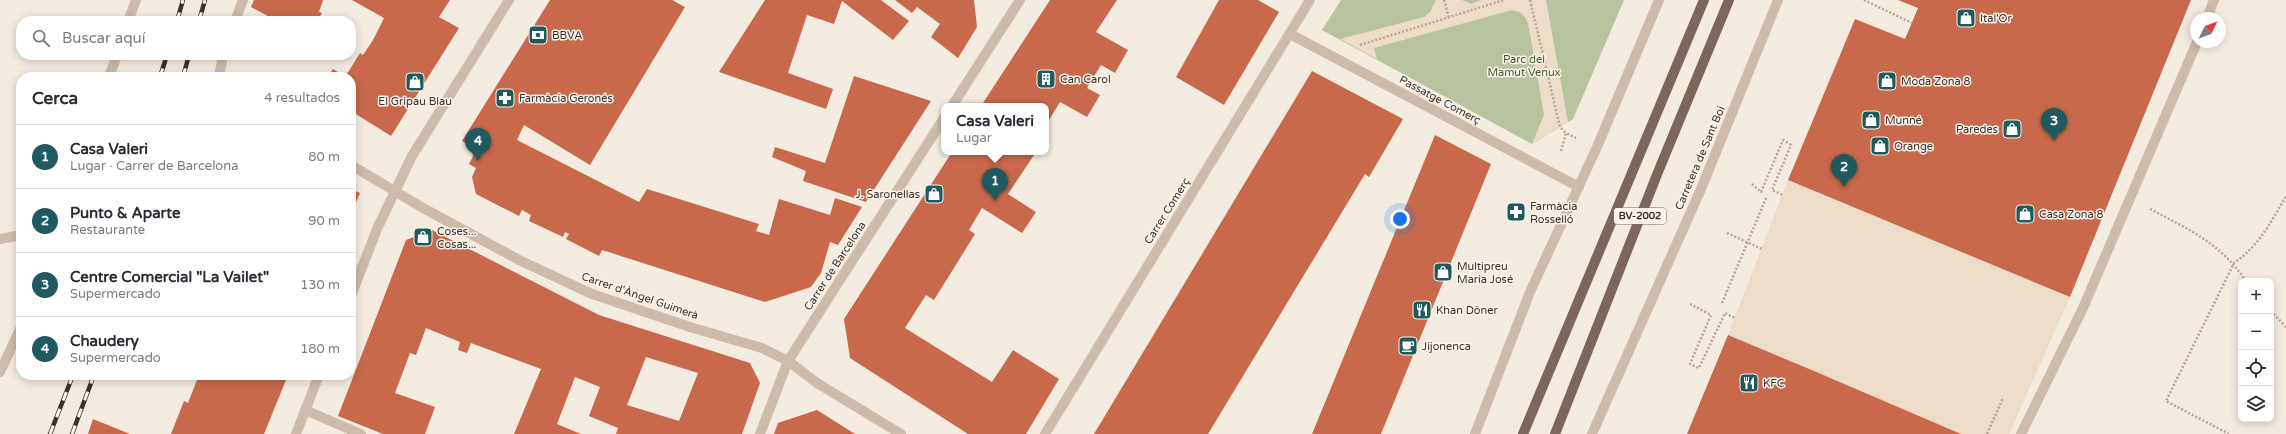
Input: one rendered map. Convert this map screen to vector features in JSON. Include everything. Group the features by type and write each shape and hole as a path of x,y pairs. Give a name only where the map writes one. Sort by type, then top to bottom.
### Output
{"main road":[{"name":"BV-2002","path":"1523,434 1704,0"},
{"name":"BV-2002","path":"1555,434 1661,165 1729,0"}],"street":[{"path":"130,16 136,0"},
{"path":"237,16 242,0"},
{"path":"356,284 395,190 412,156 509,0"},
{"name":"Carrer Comerç","path":"1045,434 1310,0"},
{"path":"1475,434 1530,292 1579,187 1659,0"},
{"name":"Carretera de Sant Boi","path":"1592,434 1701,190 1778,0"},
{"path":"2209,12 2214,0"},
{"path":"954,103 1018,1"},
{"name":"Passatge Comerç","path":"1290,34 1579,187"},
{"path":"2021,434 2083,308 2193,48"},
{"path":"111,72 115,60"},
{"path":"220,72 222,60"},
{"name":"Carrer de Barcelona","path":"760,434 788,361 941,123"},
{"name":"Carrer d'Àngel Guimerà","path":"356,168 423,208 521,261 592,294 690,327 762,348 788,361 817,383 901,434"},
{"path":"0,239 16,236"},
{"path":"0,372 16,338"},
{"path":"296,434 318,380"},
{"path":"305,410 360,434"}],"path":[{"path":"1444,0 1449,18"},
{"path":"1329,54 1504,0"},
{"path":"1530,0 1560,127 1566,133 1579,139"},
{"path":"1864,0 1912,22"},
{"path":"1554,174 1566,133"},
{"path":"1752,184 1761,192 1783,140 1791,145 1772,190 1783,195"},
{"path":"1722,304 1767,196"},
{"path":"2229,434 2166,401 2234,263 2249,252 2265,233 2286,196"},
{"path":"2146,207 2204,237 2234,263 2244,278"},
{"path":"1727,233 1762,249"},
{"path":"1690,304 1711,315 1690,364 1699,368 1725,313 1735,318"},
{"path":"2274,313 2286,327"},
{"path":"1988,434 2003,398"}],"green space":[{"name":"Parc del Mamut Venux","path":"1341,0 1624,0 1573,119 1532,144 1322,30"}],"shaded area":[{"path":"1436,0 1462,0 1471,4 1481,0 1546,0 1568,122 1532,144 1544,115 1529,28 1526,18 1521,13 1512,10 1374,48 1377,59 1340,39 1424,17 1430,12"},
{"path":"1788,180 2070,297 2009,434 1961,434 1728,335"}],"building":[{"path":"254,0 323,0 319,12 322,13 320,16 268,16 251,7"},
{"path":"352,0 450,0 439,17 459,28 391,136 356,114 356,72 348,72 360,53 363,55 373,40 384,18"},
{"path":"550,0 672,0 685,7 590,165 524,125 517,140 639,202 647,189 759,224 756,231 769,235 779,199 830,215 835,198 862,207 838,245 830,242 821,273 811,287 765,302 602,250 599,256 566,239 569,234 565,232 563,237 529,221 531,215 522,210 519,216 476,194 472,177 476,168 469,164 473,156 471,146 462,141"},
{"path":"765,0 881,0 909,21 893,40 842,1 834,24 807,15 788,73 833,89 826,109 719,72"},
{"path":"895,0 974,0 977,27 958,58 931,37 940,24 917,7 912,13"},
{"path":"1050,0 1117,0 1096,32 1128,50 1115,73 1101,65 1087,88 1100,95 1087,117 1060,102 1049,120 1049,103 983,103"},
{"path":"1219,0 1258,0 1279,12 1224,105 1176,77"},
{"path":"1898,0 2191,0 2070,297 1788,180 1855,19 1905,39 1918,8"},
{"path":"1312,71 1403,119 1369,177 1365,174 1208,434 1094,434"},
{"path":"854,76 931,101 866,202 803,181 806,171 772,157 775,147 825,163"},
{"path":"1435,135 1491,164 1381,434 1312,434"},
{"path":"950,155 1034,155 1008,194 1036,212 1022,233 982,208 969,230 975,234 934,300 926,295 905,328 992,382 1013,350 1059,379 1026,434 968,434 850,358 844,319"},
{"path":"356,191 360,193 356,202"},
{"path":"432,230 599,315 750,363 760,383 742,434 616,434 618,428 589,416 600,387 575,377 557,424 581,434 514,434 541,369 471,343 467,353 458,350 460,342 426,328 416,355 410,353 395,393 435,407 425,434 383,434 338,416 352,380 356,380 356,369 406,240","holes":["646,357 698,373 679,421 627,405"]},
{"path":"1728,335 1814,371 1961,434 1687,434"},
{"path":"197,380 286,380 264,434 171,434 184,401 188,403"},
{"path":"817,410 855,434 774,434 778,423"},
{"path":"93,419 130,434 88,434"}],"railway":[{"path":"178,16 183,0"},
{"path":"200,16 205,0"},
{"path":"162,72 165,60"},
{"path":"184,72 188,60"},
{"path":"50,434 71,380"},
{"path":"72,434 92,380"}],"place":[{"name":"Ital'Or","path":"1966,18"},
{"name":"BBVA","path":"538,35"},
{"name":"Can Carol","path":"1046,79"},
{"name":"Moda Zona 8","path":"1887,81"},
{"name":"El Gripau Blau","path":"415,82"},
{"name":"Farmàcia Geronés","path":"505,98"},
{"name":"Munné","path":"1871,120"},
{"name":"Paredes","path":"2012,129"},
{"name":"Centre Comercial \"La Vailet\"","path":"2054,141"},
{"name":"Orange","path":"1880,146"},
{"name":"Chaudery","path":"478,161"},
{"name":"Punto & Aparte","path":"1844,187"},
{"name":"J. Saronellas","path":"934,194"},
{"name":"Casa Valeri","path":"995,201"},
{"name":"Farmàcia Rosselló","path":"1516,212"},
{"name":"Casa Zona 8","path":"2025,214"},
{"name":"Coses... Cosas...","path":"423,237"},
{"name":"Multipreu Maria José","path":"1443,272"},
{"name":"Khan Döner","path":"1422,310"},
{"name":"Jijonenca","path":"1408,346"},
{"name":"KFC","path":"1749,383"}]}
